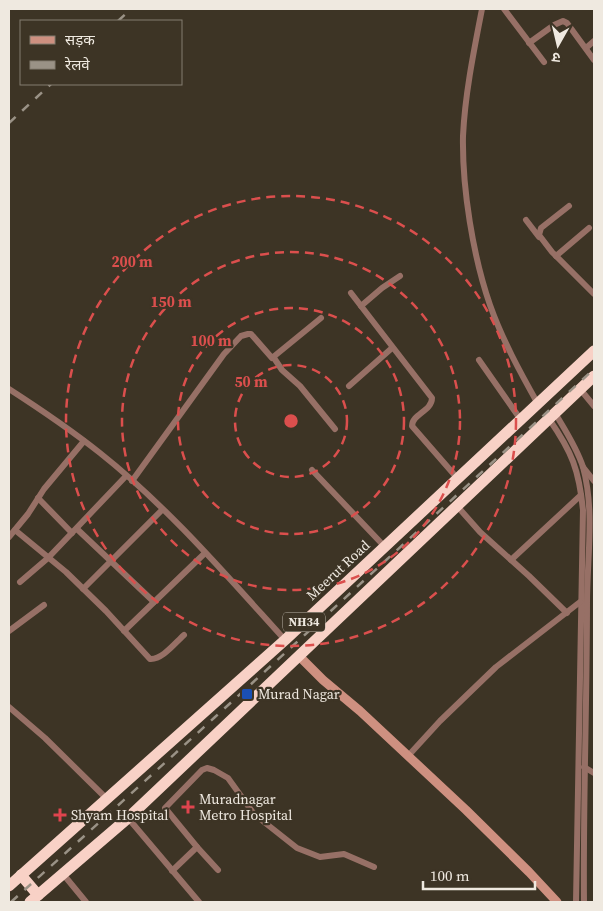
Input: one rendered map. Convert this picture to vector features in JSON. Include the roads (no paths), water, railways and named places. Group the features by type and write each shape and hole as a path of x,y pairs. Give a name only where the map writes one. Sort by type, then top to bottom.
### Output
{"highway":[{"name":"Meerut Road","path":"9,886 285,640 594,351"},
{"name":"NH34","path":"34,899 128,818 594,376"},
{"path":"337,592 350,607"},
{"path":"21,875 34,899"}],"street":[{"path":"482,9 463,137 464,169 471,220 482,277 491,306 510,350 538,404"},
{"path":"504,9 544,62"},
{"path":"529,43 554,25 563,21 567,23 594,60"},
{"path":"586,48 594,41"},
{"path":"540,238 542,228 569,206"},
{"path":"526,220 556,256 594,294"},
{"path":"556,256 589,228"},
{"path":"361,306 400,276"},
{"path":"351,293 432,400 430,405 412,422 412,426 458,479"},
{"path":"274,358 296,337 321,318"},
{"path":"20,582 49,557 129,479 210,372 241,336 251,334 270,357 274,358 282,370 300,386 335,430"},
{"path":"349,386 392,348"},
{"path":"479,360 521,420"},
{"path":"9,389 84,441 129,479 205,553 285,640"},
{"path":"580,390 594,406"},
{"path":"552,416 576,450 582,466 589,506 580,602 576,902"},
{"path":"552,416 571,455 577,471 582,496 585,562 591,621 584,767 584,902"},
{"path":"9,537 84,441"},
{"path":"582,466 594,481"},
{"path":"312,470 385,547"},
{"path":"511,560 582,496"},
{"path":"38,498 74,531 112,561 154,602"},
{"path":"457,506 480,532 567,613"},
{"path":"83,589 162,510"},
{"path":"15,530 49,557 83,589 147,656 153,659 161,656 184,635"},
{"path":"124,631 205,553"},
{"path":"587,588 594,582"},
{"path":"408,756 446,715 496,667 580,602"},
{"path":"9,631 44,605"},
{"path":"300,656 504,846 558,902"},
{"path":"580,670 590,668"},
{"path":"9,707 45,738 107,799"},
{"path":"587,716 594,722"},
{"path":"584,767 594,773"},
{"path":"218,870 165,808 202,770 207,768 228,778 254,814 297,848 320,857 344,854 374,867"},
{"path":"128,818 199,902"},
{"path":"172,871 197,847"},
{"path":"63,874 86,902"}],"railway":[{"path":"119,20 131,9"},
{"path":"9,123 50,85"},
{"path":"11,902 594,369"}],"place":[{"name":"Murad Nagar","path":"247,694"},
{"name":"Muradnagar Metro Hospital","path":"188,807"},
{"name":"Shyam Hospital","path":"60,815"}]}
